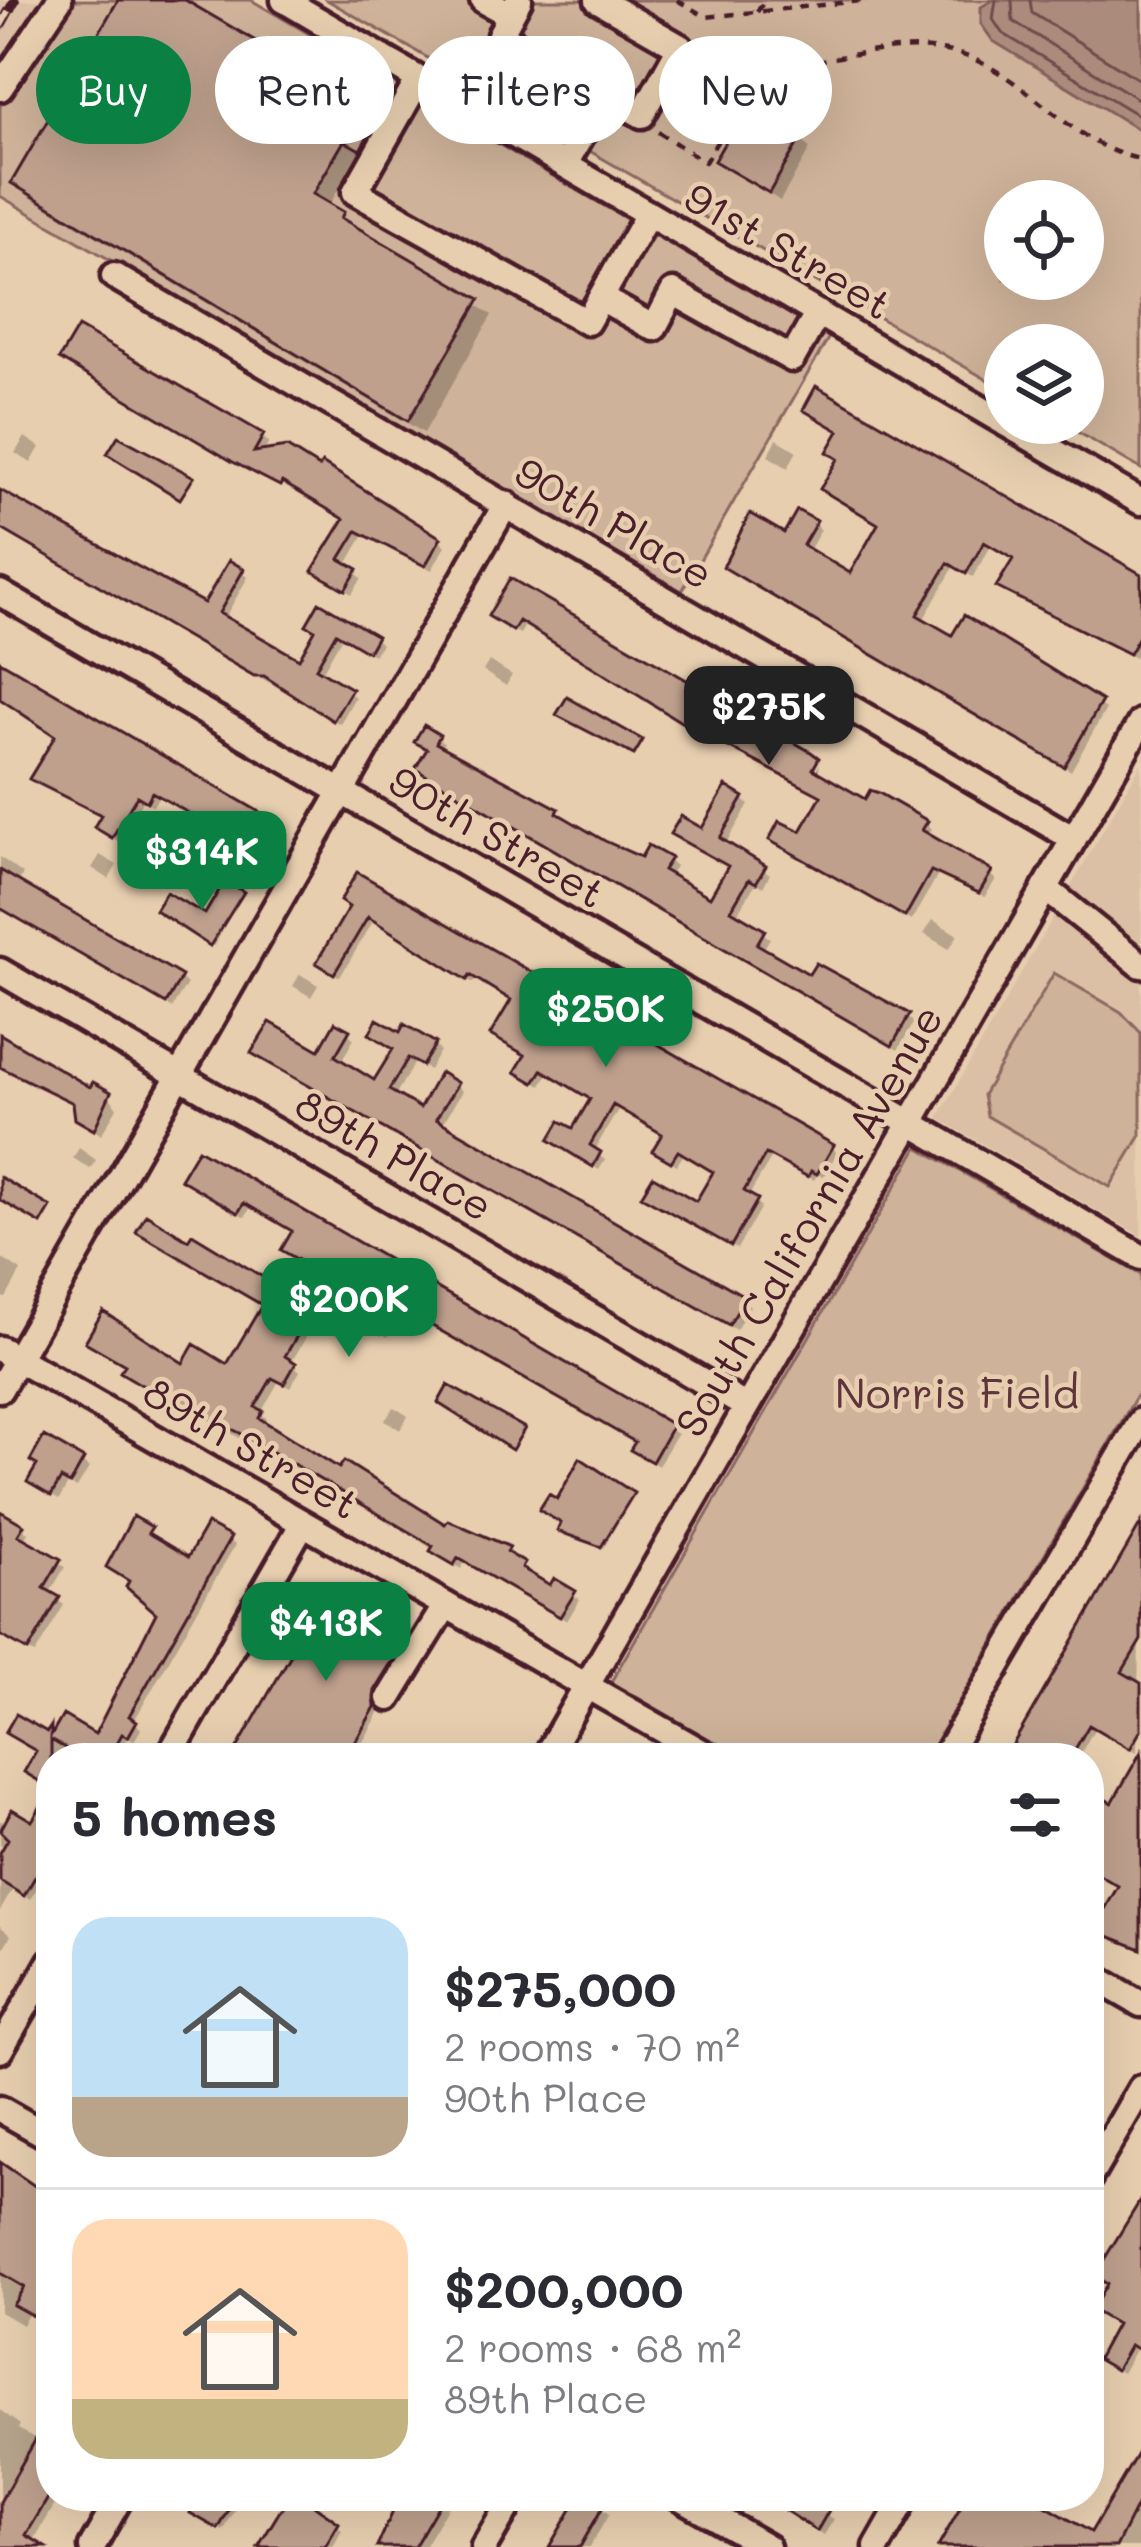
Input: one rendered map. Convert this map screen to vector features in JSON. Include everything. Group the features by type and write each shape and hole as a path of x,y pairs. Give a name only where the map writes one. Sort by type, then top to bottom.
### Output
{"street":[{"path":"0,88 59,0"},
{"name":"91st Street","path":"284,0 418,78"},
{"path":"483,0 515,8 502,36"},
{"path":"598,0 680,47 642,115 635,111"},
{"path":"418,81 356,192 587,322 649,214"},
{"name":"91st Street","path":"531,144 984,411"},
{"path":"565,164 576,144"},
{"name":"90th Place","path":"114,276 1074,838"},
{"path":"601,298 653,328 673,292 792,359 818,314"},
{"name":"91st Street","path":"1041,444 1141,502"},
{"path":"0,1389 9,1354 180,1075 506,504"},
{"name":"90th Street","path":"0,593 1141,1257"},
{"name":"South California Avenue","path":"554,1743 1141,722"},
{"path":"1046,888 1141,965"},
{"name":"89th Place","path":"0,971 747,1407"},
{"name":"89th Street","path":"9,1354 686,1743"},
{"path":"953,1743 1141,1421"},
{"path":"177,1743 303,1523"},
{"path":"389,1698 446,1605"},
{"path":"1104,1983 1141,2004"},
{"path":"0,2050 36,1987"},
{"path":"1104,2152 1141,2087"},
{"path":"0,2109 36,2129"},
{"path":"92,2547 112,2511"},
{"path":"484,2547 505,2511"},
{"path":"704,2511 767,2547"},
{"path":"877,2547 898,2511"}],"path":[{"path":"676,0 706,17 870,0"},
{"path":"758,12 765,0"},
{"path":"832,61 946,50 1000,74 1097,142 1141,159"},
{"path":"674,144 706,162 716,144"}],"shaded area":[{"path":"0,0 49,0 0,74"},
{"path":"1141,764 1141,1236 938,1118"}],"green space":[{"path":"74,0 251,0 313,36 215,36 215,144 394,144 394,83 418,97 418,144 498,144 829,337 682,591 0,196 0,106 36,54 36,144 191,144 191,36 49,36"},
{"path":"327,0 1141,0 1141,469 1098,444 1104,444 1104,324 984,324 984,378 577,144 635,144 635,36 418,36 418,52"},
{"path":"1054,973 1121,1012 1141,1033 1141,1135 1110,1187 987,1116 983,1095"},
{"name":"Norris Field","path":"918,1147 1141,1275 1141,1388 935,1743 705,1743 608,1687"}],"water":[{"path":"993,0 1141,0 1141,131 993,41 981,24 981,7"}],"building":[{"path":"118,0 185,0 247,36 215,36 215,144 342,144 313,194 344,212 341,218 480,299 408,421 11,183 36,140 36,144 191,144 191,36 97,36"},
{"path":"724,144 797,144 769,193 714,161"},
{"path":"78,327 264,434 254,452 287,447 319,467 322,463 441,538 425,566 357,531 340,559 358,569 345,590 312,571 344,519 282,482 280,486 233,462 59,359"},
{"path":"816,386 1141,574 1141,633 1129,654 996,587 1013,559 984,542 966,574 948,563 917,615 952,635 964,615 1102,701 1064,767 723,567 750,513 784,533 797,510 817,521 803,545 850,573 878,524 820,489 838,459 827,452 839,431 803,410"},
{"path":"118,436 194,477 180,499 107,454"},
{"path":"0,490 204,603 229,560 244,569 219,613 299,659 315,630 306,625 319,602 377,636 368,652 336,633 316,668 352,689 333,721 264,676 254,676 0,528"},
{"path":"510,578 811,752 819,758 813,769 865,799 870,790 879,793 928,821 922,830 992,871 979,893 931,871 905,917 769,840 779,821 801,831 821,796 681,722 519,621 513,631 488,616"},
{"path":"0,661 275,821 251,863 231,852 238,842 152,792 147,802 137,796 112,838 94,827 101,815 29,779 55,736 0,699"},
{"path":"567,697 643,740 634,755 556,715"},
{"path":"424,725 440,735 436,743 559,809 557,813 605,841 641,857 648,845 671,858 663,870 710,897 728,866 670,834 681,816 702,828 726,786 744,797 720,838 766,866 756,883 749,879 731,910 765,930 757,944 809,974 816,963 910,1014 892,1046 415,769 427,749 414,742"},
{"path":"0,870 182,976 166,1004 0,908"},
{"path":"357,872 834,1145 817,1174 811,1171 808,1177 766,1154 744,1191 758,1199 731,1246 641,1196 653,1176 696,1201 713,1172 678,1151 671,1162 652,1151 662,1134 613,1105 590,1145 601,1152 593,1167 549,1140 560,1121 573,1128 590,1099 542,1070 534,1083 515,1072 525,1055 490,1035 511,1000 470,975 467,980 368,917 334,974 316,963 349,907 340,901"},
{"path":"225,880 244,892 210,946 155,910 166,892 205,914"},
{"path":"377,1019 400,1032 404,1024 436,1043 422,1066 408,1058 389,1090 420,1108 440,1072 458,1083 436,1119 746,1297 729,1325 251,1053 270,1022 319,1050 335,1022 350,1030 335,1056 374,1080 393,1049 369,1034"},
{"path":"0,1034 90,1087 93,1082 111,1092 94,1130 75,1119 73,1103 0,1067"},
{"path":"198,1149 673,1425 652,1462 630,1450 635,1442 413,1315 407,1324 392,1315 381,1333 319,1299 285,1356 296,1363 284,1384 272,1378 255,1407 263,1411 259,1418 339,1468 344,1461 445,1524 448,1520 510,1547 507,1552 525,1563 522,1568 550,1585 554,1578 576,1591 560,1617 458,1558 454,1565 430,1551 433,1546 244,1435 140,1384 120,1372 125,1365 85,1342 103,1311 183,1363 194,1344 227,1364 262,1305 136,1232 146,1214 188,1240 192,1234 299,1299 316,1270 281,1250 292,1231 244,1203 238,1213 180,1179"},
{"path":"0,1177 51,1207 41,1224 0,1200"},
{"path":"448,1385 525,1428 512,1450 438,1403"},
{"path":"44,1436 84,1459 70,1484 61,1479 51,1496 27,1482 37,1465 30,1461"},
{"path":"580,1458 634,1493 601,1547 557,1531 561,1523 539,1510 549,1494 557,1499"},
{"path":"0,1511 24,1525 18,1535 61,1559 44,1588 60,1597 28,1651 0,1635"},
{"path":"133,1516 152,1527 148,1533 188,1557 207,1524 231,1537 129,1716 137,1721 128,1737 122,1734 117,1743 51,1740 36,1743 36,1751 5,1733 16,1714 47,1732 51,1726 51,1736 63,1715 95,1734 156,1613 126,1587 129,1581 106,1567"},
{"path":"1141,1523 1141,1640 1122,1672 1141,1683 1141,1730 1130,1749 1089,1725 1079,1743 1014,1743"},
{"path":"331,1585 409,1634 375,1689 375,1707 355,1743 240,1743"},
{"path":"36,1751 36,1779 24,1772"},
{"path":"1141,1752 1141,1949 1104,1934 1104,1911 1118,1886 1104,1878 1104,1798 1112,1803"},
{"path":"12,1809 32,1821 36,1814 36,1875 24,1896 0,1881 0,1853 8,1839 0,1831"},
{"path":"0,2162 36,2187 36,2318 13,2305 24,2287 0,2273"},
{"path":"1141,2199 1141,2351 1130,2345 1116,2370 1104,2363 1104,2346 1116,2324 1104,2317 1104,2260"},
{"path":"36,2439 36,2511 40,2511 26,2535 46,2547 0,2547 0,2502"},
{"path":"1141,2447 1141,2498 1116,2547 938,2547 958,2511 1054,2511 1091,2532"},
{"path":"191,2511 229,2511 218,2529"},
{"path":"280,2511 322,2511 339,2523 325,2547 258,2547"},
{"path":"393,2511 435,2511 414,2547 377,2547"},
{"path":"570,2511 601,2511 580,2547 549,2547"},
{"path":"786,2511 828,2511 817,2531"}],"railway":[{"path":"0,27 15,0"}]}
